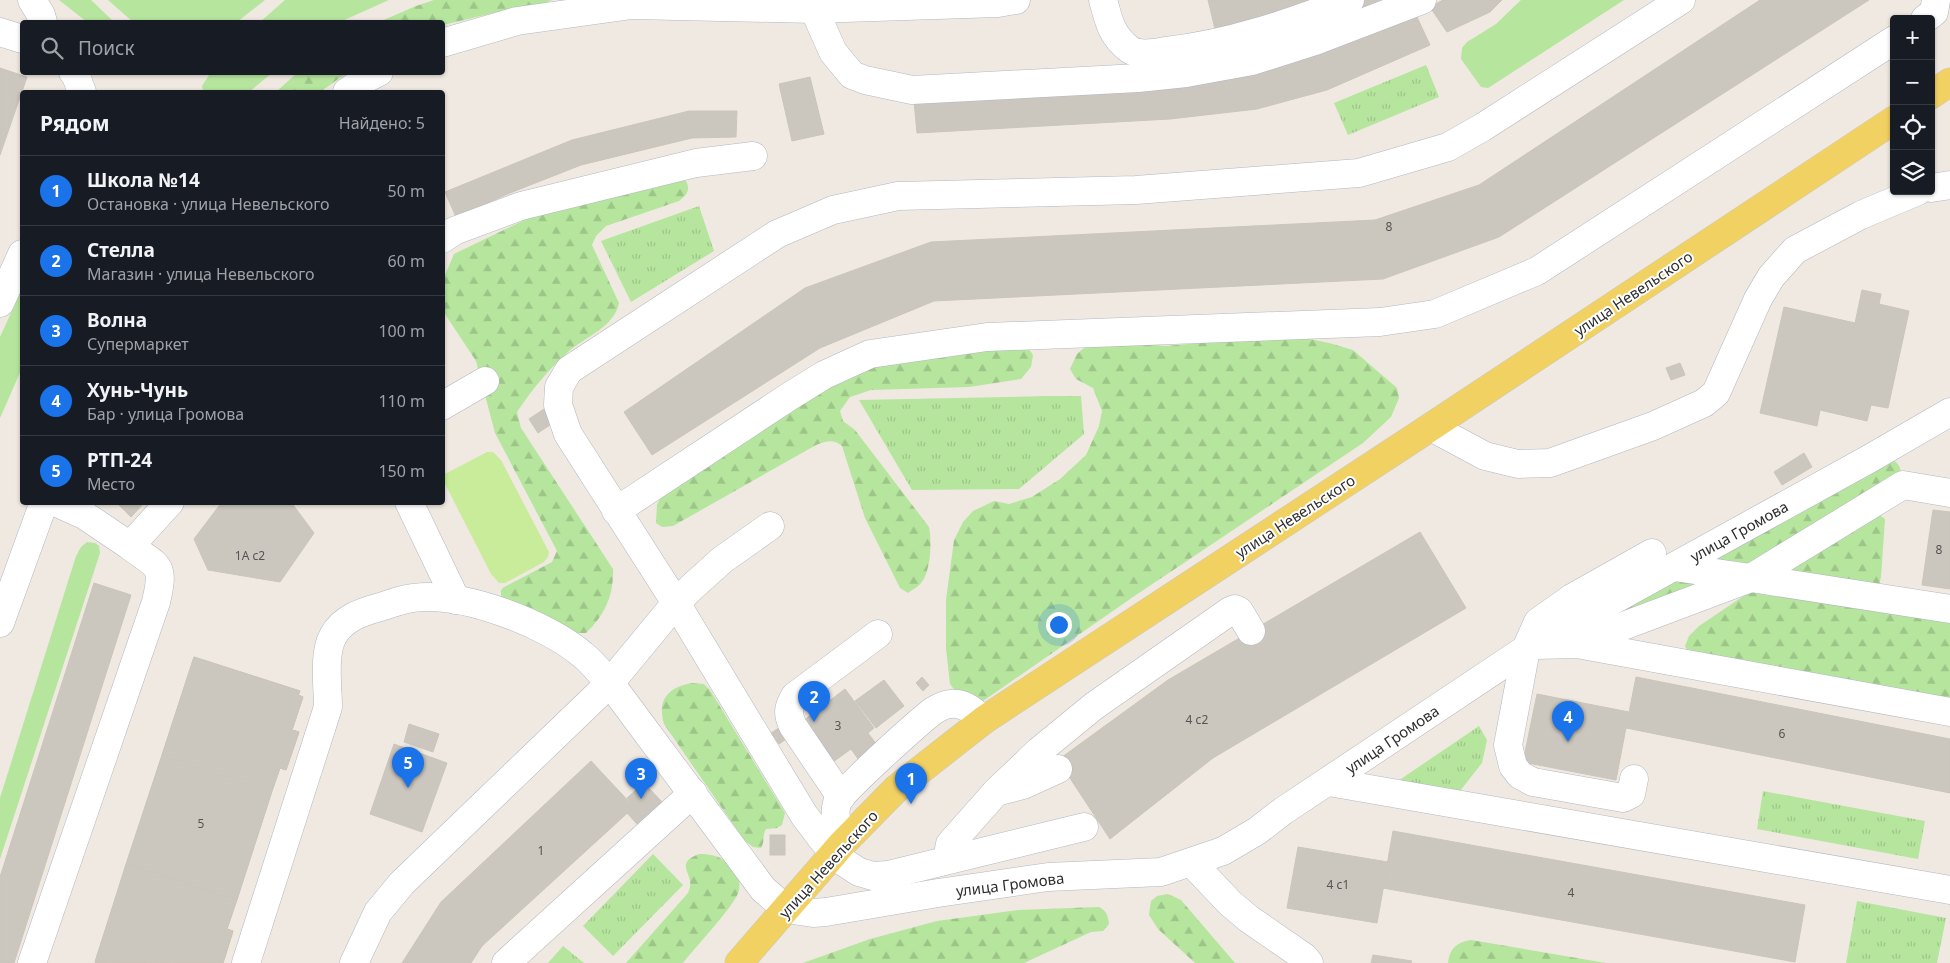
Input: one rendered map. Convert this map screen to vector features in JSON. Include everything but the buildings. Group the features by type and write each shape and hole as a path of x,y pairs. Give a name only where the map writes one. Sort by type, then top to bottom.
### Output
{"main road":[{"path":"1935,91 1950,82"},
{"name":"улица Невельского","path":"739,963 838,849 896,789 984,720 1890,123"}],"street":[{"path":"32,0 42,15 43,20"},
{"path":"445,42 517,20 630,3 814,9 998,3 1016,0"},
{"path":"1103,0 1112,32 1130,51 1148,54 1240,38 1300,19 1350,0"},
{"path":"814,9 833,52 852,76 912,90 1138,78 1252,61 1315,41 1422,0"},
{"path":"1084,827 888,875 873,876 850,867 838,849 804,815 676,603 568,434 558,405 559,387 569,370 777,234 833,210 898,196 1136,190 1359,173 1448,147 1484,127 1680,0"},
{"path":"1930,15 1934,12 1936,0"},
{"path":"0,32 20,38"},
{"path":"616,511 790,396 824,375 870,354 987,337 1380,322 1435,314 1537,271 1890,43"},
{"path":"75,75 81,90"},
{"path":"350,90 373,75"},
{"path":"445,237 454,231 521,206 696,163 753,156"},
{"path":"1935,187 1950,185"},
{"path":"1431,427 1486,456 1518,464 1550,463 1653,426 1704,403 1716,393 1758,299 1771,277 1795,250 1861,215 1908,195"},
{"path":"0,303 20,258"},
{"path":"445,404 485,381"},
{"name":"улица Громова","path":"1634,779 1631,794 1623,798 1533,782 1520,775 1513,766 1508,745 1529,647 1538,622 1572,598 1663,560 1870,459 1950,412"},
{"path":"1576,644 1751,578 1903,485 1950,493"},
{"path":"0,623 43,505"},
{"path":"32,963 157,594 161,576 159,568 130,546 84,515 62,505"},
{"path":"130,546 167,505"},
{"path":"411,505 450,582 456,600"},
{"path":"354,963 378,912 402,883 610,683 676,603 722,560 770,526"},
{"path":"1663,560 1751,578 1950,609"},
{"path":"246,963 328,707 327,664 332,638 339,627 363,612 412,598 430,597 477,604 549,632 583,655 610,683 763,889 786,909"},
{"path":"947,860 950,844 996,792 1039,751 1094,706 1230,611 1239,610 1251,631"},
{"path":"841,797 793,726 789,718 789,706 795,696 878,634"},
{"path":"1529,647 1576,644 1950,712"},
{"name":"улица Громова","path":"786,909 813,913 826,912 1048,877 1161,872 1192,863 1231,846 1257,831 1283,811 1529,647"},
{"path":"838,849 836,813 837,804 841,797 934,711 942,706 951,704 963,705 984,720"},
{"path":"996,792 1022,785 1058,769"},
{"path":"1329,782 1950,890"},
{"path":"506,963 693,793"},
{"path":"1192,863 1249,919 1304,957 1309,963"}],"green space":[{"path":"59,0 91,0 112,20 84,20"},
{"path":"108,0 265,0 240,20 131,20"},
{"path":"285,0 389,0 344,20 262,20"},
{"path":"434,0 552,0 540,5 510,9 445,25 445,20 384,20"},
{"path":"1521,0 1624,0 1488,88 1481,87 1461,59 1462,48 1467,42 1496,24"},
{"path":"1426,65 1439,97 1348,135 1334,103"},
{"path":"209,75 270,75 251,90 203,90 202,86"},
{"path":"295,75 344,75 323,90 278,90"},
{"path":"682,179 686,181 688,190 686,195 679,201 606,226 596,236 592,245 619,303 616,312 605,326 574,347 553,366 517,412 521,428 613,569 612,587 607,604 593,626 586,633 576,633 501,601 501,590 504,587 552,562 557,551 495,433 476,361 445,314 445,275 454,254 545,210"},
{"path":"699,206 714,251 631,302 601,241"},
{"path":"20,293 20,373 0,418 0,337"},
{"path":"1291,335 1353,350 1397,388 1399,398 1391,417 1363,443 1133,597 986,699 979,703 956,692 950,684 946,648 946,600 954,540 963,522 973,511 994,501 1009,504 1032,497 1060,479 1086,455 1099,426 1102,411 1093,388 1076,379 1070,369 1077,354 1086,346 1122,342 1166,346"},
{"path":"994,346 1029,349 1033,355 1031,367 1021,379 969,387 871,390 850,397 840,411 843,421 855,430 929,527 930,548 927,572 920,584 908,593 900,588 865,518 842,446 836,442 816,445 673,526 662,527 656,523 657,505 661,496 803,398 868,366"},
{"path":"1081,396 1084,434 1019,489 912,490 859,400"},
{"path":"487,452 493,452 501,460 549,552 544,562 505,583 499,583 491,574 445,484 445,474"},
{"path":"1888,458 1897,463 1901,473 1744,574 1599,620"},
{"path":"1878,514 1885,519 1879,585 1791,579 1786,567"},
{"path":"87,542 95,543 99,546 100,553 0,859 0,798 76,556 81,547"},
{"path":"1758,591 1950,620 1950,703 1688,652 1685,646 1689,636 1699,626 1748,593"},
{"path":"692,683 704,684 710,690 785,813 782,825 777,828 766,829 761,848 753,847 744,840 664,724 662,708 666,696 677,688"},
{"path":"1479,726 1487,740 1482,763 1456,796 1395,783"},
{"path":"1763,791 1925,821 1918,859 1757,829"},
{"path":"653,854 683,885 613,956 583,926"},
{"path":"699,854 720,858 736,874 739,880 739,890 731,905 683,963 626,963 688,893 690,880 686,866 687,862"},
{"path":"1168,894 1181,900 1235,963 1195,963 1158,929 1149,915 1151,901 1157,896"},
{"path":"1857,901 1946,918 1937,963 1846,963"},
{"path":"1099,907 1108,916 1109,921 1109,924 1103,931 1091,932 1024,963 803,963 870,939 937,921 1018,910"},
{"path":"1471,940 1606,963 1448,963 1452,950 1458,944"},
{"path":"563,946 584,963 548,963"}],"place":[{"name":"Стелла","path":"814,722"},
{"name":"Хунь-Чунь","path":"1568,742"},
{"name":"РТП-24","path":"408,788"},
{"name":"Волна","path":"641,799"},
{"name":"Школа №14","path":"911,804"}]}
